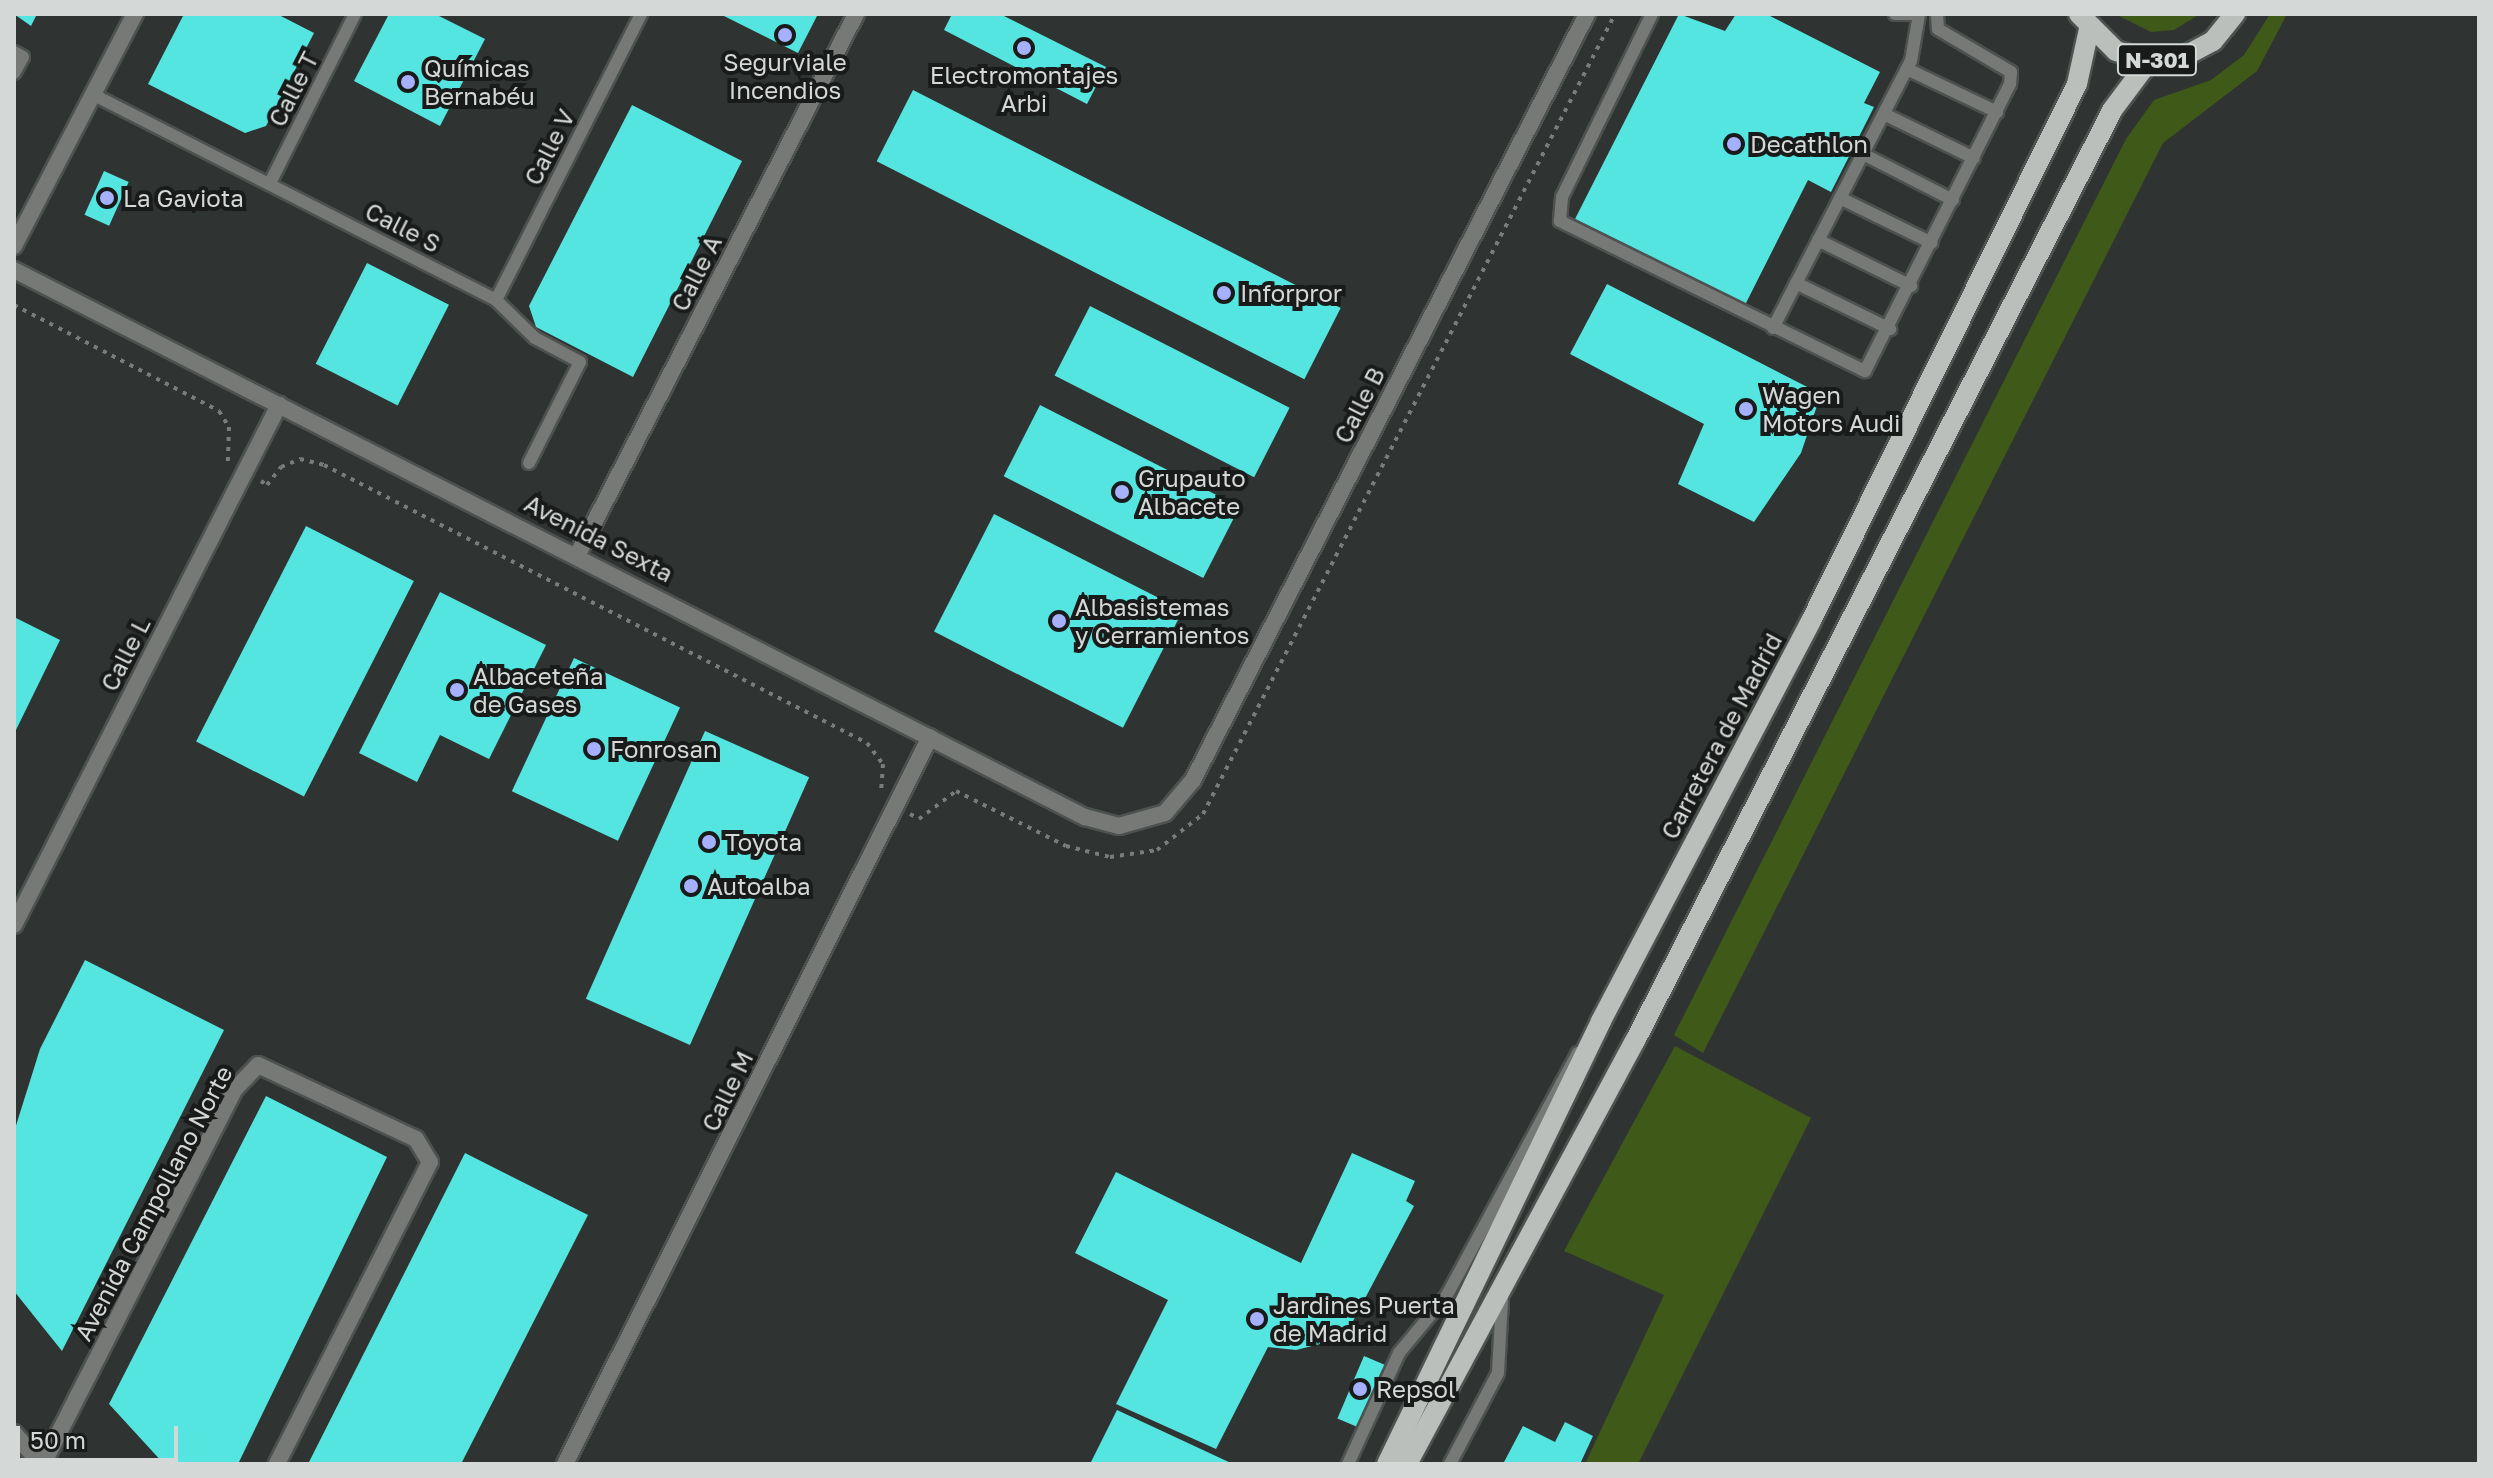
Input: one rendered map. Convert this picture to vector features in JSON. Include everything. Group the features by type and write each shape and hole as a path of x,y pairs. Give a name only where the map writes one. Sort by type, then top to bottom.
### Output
{"main road":[{"name":"N-301","path":"2080,18 2116,51 2149,61 2183,57 2213,41 2235,14"},
{"name":"Carretera de Madrid","path":"1387,1464 1601,1021 1811,621 2077,84 2080,18"},
{"path":"1407,1464 1503,1285 2113,109 2149,61"}],"street":[{"path":"14,246 135,14"},
{"name":"Calle A","path":"578,554 856,14"},
{"name":"Calle B","path":"1165,813 1193,780 1587,14"},
{"name":"Avenida Sexta","path":"14,270 1104,824 1165,813"},
{"name":"Calle L","path":"14,925 279,405"},
{"name":"Calle M","path":"565,1464 930,737"},
{"name":"Avenida Campollano Norte","path":"42,1464 235,1089 258,1065 416,1139 430,1162 277,1464"},
{"path":"14,1433 42,1464"}],"lane":[{"name":"Calle T","path":"270,183 355,14"},
{"name":"Calle V","path":"496,300 641,14"},
{"path":"1652,14 1562,197 1560,221 1865,371 1890,329 1997,112 2011,72 1947,36 1937,14"},
{"path":"1773,328 1907,69 1918,14 1895,14"},
{"path":"14,52 23,57 14,73"},
{"path":"1907,69 1997,112"},
{"name":"Calle S","path":"94,95 496,300 535,338 580,362 529,463"},
{"path":"1884,114 1974,158"},
{"path":"1863,154 1953,200"},
{"path":"1840,198 1932,243"},
{"path":"1818,240 1911,286"},
{"path":"1796,283 1890,329"},
{"path":"1348,1464 1399,1353 1447,1295 1564,1072 1601,1021"},
{"path":"1450,1464 1498,1373 1503,1285"}],"path":[{"path":"14,305 219,411 229,427 225,463 267,485 281,467 300,459 324,465 867,743 883,764 880,796 919,819 956,791 1066,846 1110,857 1157,850 1203,814 1615,14"}],"green space":[{"path":"2115,14 2200,14 2174,30 2151,32"},
{"path":"2270,14 2287,14 2257,71 2163,143 1703,1053 1674,1035 2126,139 2154,100 2211,80 2244,55"},
{"path":"1675,1046 1811,1118 1638,1464 1585,1464 1664,1295 1564,1251"}],"building":[{"path":"14,14 37,14 31,26"},
{"path":"184,14 277,14 314,33 266,126 245,133 148,84"},
{"path":"389,14 435,14 485,39 440,126 354,81"},
{"name":"Segurviale Incendios","path":"720,14 818,14 798,53"},
{"name":"Electromontajes Arbi","path":"952,14 1000,14 1106,67 1087,104 944,30"},
{"name":"Decathlon","path":"1679,14 1725,31 1736,14 1766,14 1880,72 1864,103 1874,107 1831,192 1808,180 1745,305 1575,219"},
{"path":"913,90 1341,308 1304,379 877,161"},
{"path":"632,105 742,161 633,377 536,327 529,306"},
{"name":"La Gaviota","path":"104,171 129,182 109,226 84,215"},
{"path":"367,263 449,305 398,405 316,364"},
{"name":"Wagen Motors Audi","path":"1607,284 1821,394 1801,453 1754,522 1678,484 1704,424 1570,354"},
{"path":"1090,306 1290,408 1254,477 1055,375"},
{"name":"Grupauto Albacete","path":"1040,405 1240,507 1203,578 1004,476"},
{"name":"Albasistemas y Cerramientos","path":"994,514 1183,610 1123,728 934,632"},
{"path":"306,526 414,581 304,797 196,742"},
{"name":"Albaceteña de Gases","path":"440,592 546,645 489,759 440,735 417,782 359,753"},
{"path":"14,617 60,640 14,734"},
{"name":"Fonrosan","path":"574,658 680,707 618,841 512,791"},
{"name":"Autoalba","path":"705,731 809,777 690,1045 586,999"},
{"path":"85,960 224,1030 62,1351 14,1291 14,1132 40,1049"},
{"path":"266,1096 387,1157 238,1464 164,1464 109,1404"},
{"path":"465,1153 588,1215 461,1464 308,1464"},
{"name":"Jardines Puerta de Madrid","path":"1352,1153 1415,1181 1406,1201 1414,1206 1344,1338 1296,1350 1268,1347 1216,1449 1116,1404 1168,1300 1075,1253 1116,1172 1301,1263"},
{"path":"1364,1356 1385,1365 1359,1428 1337,1419"},
{"path":"1117,1410 1233,1464 1090,1464"},
{"path":"1565,1422 1593,1436 1580,1464 1503,1464 1523,1426 1555,1442"}],"place":[{"name":"Segurviale Incendios","path":"785,35"},
{"name":"Electromontajes Arbi","path":"1024,48"},
{"name":"Químicas Bernabéu","path":"408,82"},
{"name":"Decathlon","path":"1734,144"},
{"name":"La Gaviota","path":"107,198"},
{"name":"Inforpror","path":"1224,293"},
{"name":"Wagen Motors Audi","path":"1746,409"},
{"name":"Grupauto Albacete","path":"1122,492"},
{"name":"Albasistemas y Cerramientos","path":"1059,621"},
{"name":"Albaceteña de Gases","path":"457,690"},
{"name":"Fonrosan","path":"594,749"},
{"name":"Toyota","path":"709,842"},
{"name":"Autoalba","path":"691,886"},
{"name":"Jardines Puerta de Madrid","path":"1257,1319"},
{"name":"Repsol","path":"1360,1389"}]}
